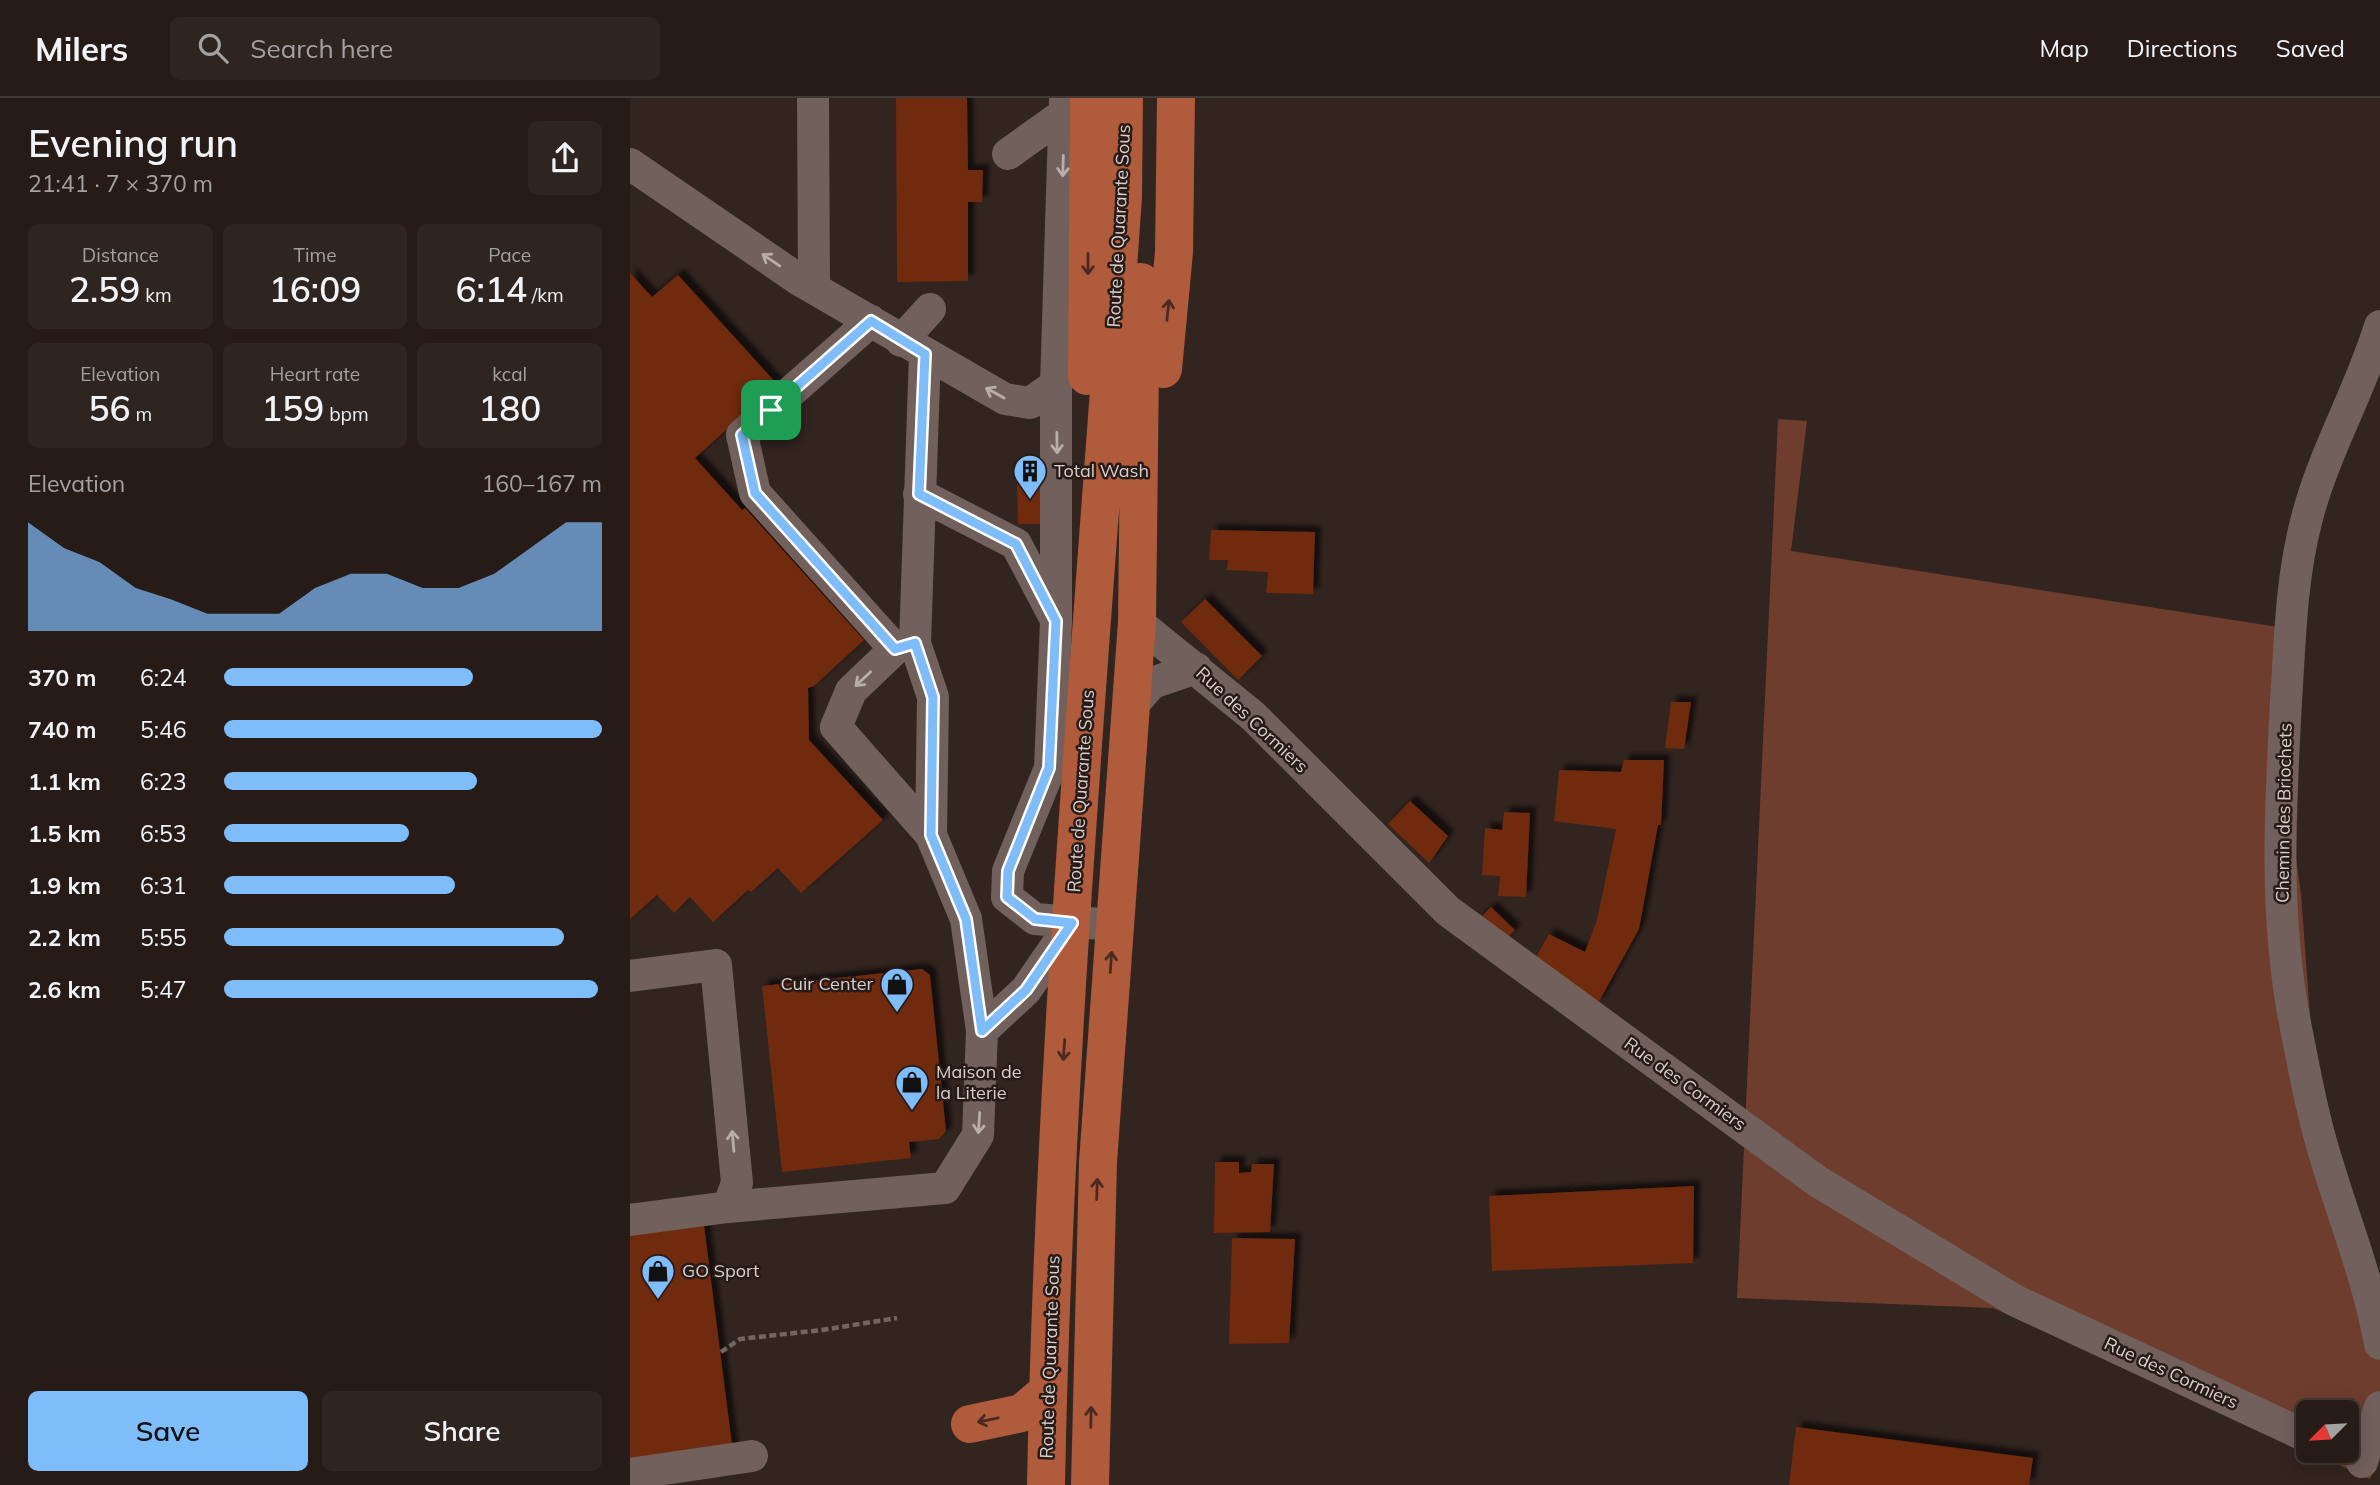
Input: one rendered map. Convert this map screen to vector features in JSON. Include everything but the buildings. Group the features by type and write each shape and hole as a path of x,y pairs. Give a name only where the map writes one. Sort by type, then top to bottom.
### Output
{"main road":[{"name":"Route de Quarante Sous","path":"1046,1485 1055,1192 1123,197 1124,98"},
{"name":"Route de Quarante Sous","path":"1090,1485 1098,1162 1137,622 1144,98"},
{"path":"1137,622 1174,252 1176,98"},
{"path":"1072,103 1087,425 1090,664"},
{"path":"970,1424 1022,1413 1048,1391"}],"street":[{"path":"813,98 814,288"},
{"path":"1009,154 1072,103"},
{"path":"1007,897 1008,871 1049,768 1056,621 1056,385 1072,103"},
{"path":"630,164 814,288 1005,399 1030,403 1056,385"},
{"path":"630,1220 728,1207 945,1188 978,1135 982,1031 966,919 931,835 836,727 851,691 905,646 919,494 913,347 930,309"},
{"path":"871,321 742,435 755,493 905,646 933,697 931,835"},
{"name":"Chemin des Briochets","path":"2380,326 2356,395 2327,458 2307,516 2296,565 2280,817 2279,875 2291,996 2312,1105 2326,1160 2364,1277 2380,1344"},
{"path":"919,494 1016,544 1056,621"},
{"name":"Rue des Cormiers","path":"1137,622 1253,716 1448,911 1817,1181 2016,1301 2296,1431"},
{"path":"1130,708 1152,683 1196,668"},
{"path":"966,919 1007,897"},
{"path":"1007,897 1035,919 1114,925"},
{"path":"982,1031 1026,990 1072,923"},
{"path":"630,976 716,965 737,1183 728,1207"},
{"path":"2360,1462 2380,1407"},
{"path":"630,1474 752,1456"}],"path":[{"path":"720,1352 740,1339 897,1318"}],"shaded area":[{"path":"1778,419 1807,421 1791,551 2297,630 2291,822 2301,894 2317,1109 2380,1319 2380,1450 2370,1479 2335,1463 2359,1463 2359,1400 2296,1400 2296,1446 1993,1308 1737,1298"}],"place":[{"name":"Total Wash","path":"1030,501"},
{"name":"Cuir Center","path":"897,1014"},
{"name":"Maison de la Literie","path":"912,1112"},
{"name":"GO Sport","path":"658,1301"}],"route":[{"path":"871,321 925,354 919,494 1016,544 1056,621 1049,768 1008,871 1007,897 1035,919 1072,923 1026,990 982,1031 966,919 931,835 933,697 915,643 895,649 755,493 742,435 771,410 871,321"}]}
